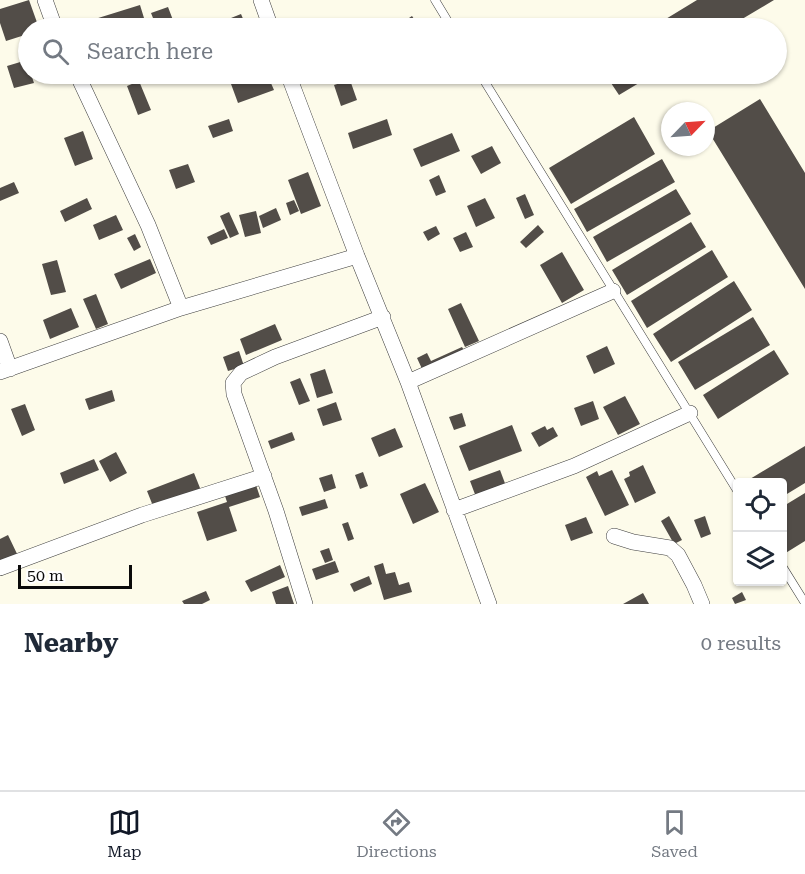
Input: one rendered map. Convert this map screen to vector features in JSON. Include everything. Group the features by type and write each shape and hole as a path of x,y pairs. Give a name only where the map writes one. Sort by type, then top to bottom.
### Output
{"street":[{"path":"45,0 51,18"},
{"path":"261,0 267,18"},
{"path":"82,84 148,225 181,308"},
{"path":"292,84 408,382 489,604"},
{"path":"0,341 5,370 181,308 357,256"},
{"path":"408,382 613,291"},
{"path":"304,604 264,476 234,394 233,383 241,373 275,357 383,317"},
{"path":"454,510 574,465 690,413"},
{"path":"0,568 142,515 264,476"},
{"path":"614,536 633,542 670,548 678,555 702,604"}],"lane":[{"path":"435,0 446,18"},
{"path":"486,84 733,484"},
{"path":"787,573 805,603"}],"building":[{"path":"29,0 35,18 18,18 18,37 6,41 0,23 0,9"},
{"path":"697,0 774,0 744,18 667,18"},
{"path":"140,5 144,18 98,18"},
{"path":"168,7 172,18 153,18 151,13"},
{"path":"241,14 243,18 231,18"},
{"path":"18,63 18,84 30,84 14,88 7,66"},
{"path":"140,84 151,110 138,115 127,86"},
{"path":"231,84 271,84 274,90 238,103"},
{"path":"351,84 357,100 341,106 334,85"},
{"path":"612,84 637,84 619,95"},
{"path":"760,99 805,173 805,289 715,142 715,127"},
{"path":"634,117 655,154 571,204 549,168"},
{"path":"229,119 233,131 213,138 208,126"},
{"path":"387,119 392,135 353,149 348,133"},
{"path":"83,131 93,159 75,166 64,138"},
{"path":"452,133 460,151 421,167 413,149"},
{"path":"492,146 501,163 481,174 471,156"},
{"path":"662,159 675,182 587,232 574,209"},
{"path":"188,164 195,182 176,189 169,170"},
{"path":"308,172 321,206 301,214 288,180"},
{"path":"439,175 446,192 436,196 429,180"},
{"path":"14,182 19,193 0,201 0,188"},
{"path":"676,189 691,214 607,262 593,237"},
{"path":"525,194 534,215 525,219 516,198"},
{"path":"87,198 92,209 65,222 60,211"},
{"path":"485,198 495,218 476,227 467,206"},
{"path":"294,200 299,211 290,215 286,203"},
{"path":"276,208 281,220 263,228 259,216"},
{"path":"256,211 261,233 245,237 239,215"},
{"path":"229,212 239,234 230,238 220,216"},
{"path":"116,215 123,230 99,240 93,225"},
{"path":"691,222 706,247 627,295 612,270"},
{"path":"538,225 544,232 526,248 520,242"},
{"path":"436,226 440,234 428,241 423,232"},
{"path":"224,229 228,238 211,245 207,237"},
{"path":"466,232 473,247 460,252 453,238"},
{"path":"135,234 141,247 134,251 127,238"},
{"path":"712,250 728,277 647,328 631,301"},
{"path":"562,252 584,290 562,303 540,265"},
{"path":"150,259 156,273 121,289 114,274"},
{"path":"57,260 66,292 51,295 42,264"},
{"path":"734,281 752,310 671,362 653,334"},
{"path":"96,294 108,324 96,329 83,299"},
{"path":"461,303 479,341 465,347 448,309"},
{"path":"71,308 79,327 50,339 43,320"},
{"path":"753,317 770,345 695,390 678,362"},
{"path":"275,324 282,340 246,355 240,339"},
{"path":"607,346 615,364 594,374 586,356"},
{"path":"462,347 465,352 423,371 417,358 427,353 431,361"},
{"path":"774,350 789,374 718,419 703,395"},
{"path":"239,351 244,366 228,371 223,357"},
{"path":"325,369 333,393 317,398 310,374"},
{"path":"300,378 310,401 299,405 290,382"},
{"path":"112,390 115,401 89,410 85,399"},
{"path":"625,396 640,424 618,435 603,407"},
{"path":"593,401 599,419 581,426 574,408"},
{"path":"336,402 342,420 323,426 317,409"},
{"path":"25,404 35,430 22,436 11,409"},
{"path":"462,413 466,426 454,430 449,417"},
{"path":"512,425 522,451 469,471 459,446"},
{"path":"545,426 547,430 553,427 558,436 539,447 531,433"},
{"path":"395,428 403,447 379,457 371,438"},
{"path":"292,432 295,440 271,449 268,441"},
{"path":"805,446 805,483 787,494 787,478 752,478"},
{"path":"116,452 127,473 110,482 99,461"},
{"path":"94,459 99,470 64,484 60,473"},
{"path":"643,465 656,493 635,503 624,479 630,476 629,472"},
{"path":"500,470 506,486 476,497 470,481"},
{"path":"612,470 629,505 605,516 586,477 597,471 599,476"},
{"path":"363,472 368,486 360,489 355,475"},
{"path":"194,473 202,493 155,511 147,491"},
{"path":"332,474 336,488 324,492 319,478"},
{"path":"425,483 439,512 413,524 400,494"},
{"path":"256,485 260,497 229,507 237,531 207,541 197,512 227,502 225,496"},
{"path":"805,493 805,541 787,552 787,532 787,504"},
{"path":"325,499 328,508 302,516 299,507"},
{"path":"669,516 682,540 674,544 661,521"},
{"path":"705,516 711,534 701,538 694,520"},
{"path":"586,517 593,533 571,541 565,525"},
{"path":"348,522 354,539 348,541 342,524"},
{"path":"8,535 19,558 0,562 0,539"},
{"path":"329,548 333,560 325,563 320,551"},
{"path":"335,561 339,572 316,580 312,569"},
{"path":"383,563 386,574 395,572 399,585 409,582 412,592 384,600 374,566"},
{"path":"280,565 285,577 251,592 245,581"},
{"path":"369,576 372,584 354,592 350,584"},
{"path":"288,586 294,604 276,604 272,592"},
{"path":"206,591 210,600 202,604 184,604 182,601"},
{"path":"742,592 746,600 735,604 732,598"},
{"path":"643,593 649,604 623,604"}]}
